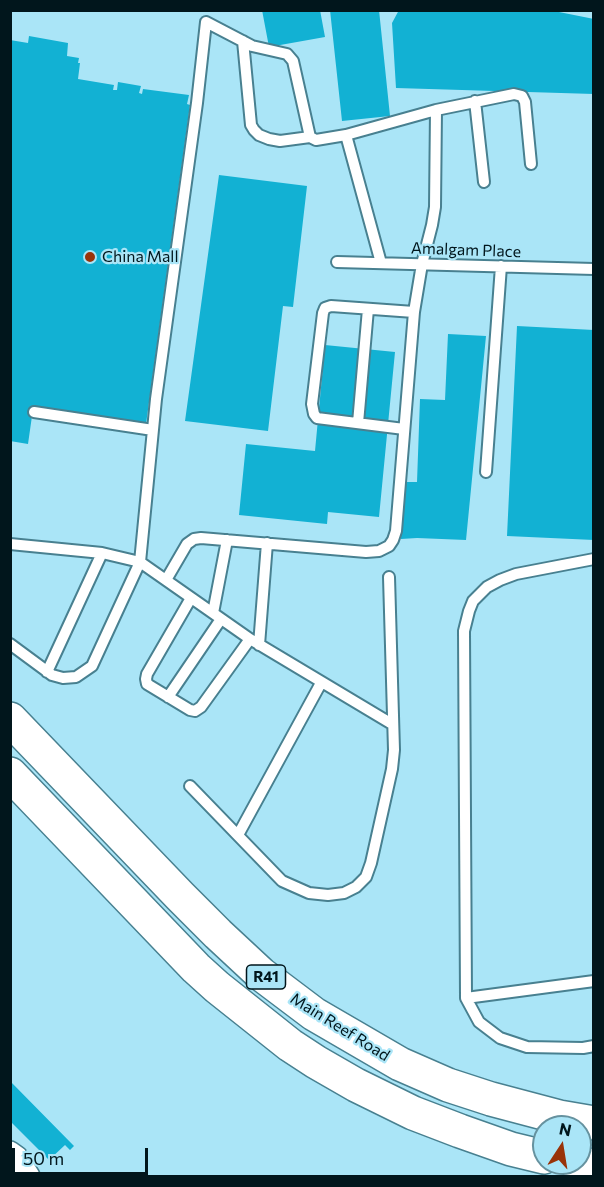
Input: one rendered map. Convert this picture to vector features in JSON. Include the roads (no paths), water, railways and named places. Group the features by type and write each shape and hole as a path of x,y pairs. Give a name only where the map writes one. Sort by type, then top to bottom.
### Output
{"main road":[{"name":"Main Reef Road","path":"10,719 218,934 261,974 314,1014 400,1064 448,1085 559,1118 594,1123"},
{"name":"R41","path":"10,774 196,968 290,1044 356,1085 413,1113 511,1149 532,1154"}],"street":[{"path":"10,1152 17,1157 29,1176"}],"lane":[{"path":"10,644 52,675 63,678 76,677 92,666 140,562 153,430 206,22 252,46 287,54 293,61 310,137"},
{"path":"243,41 251,125 259,135 268,139 280,141 310,137 316,140 346,135 436,110 514,94 522,96 525,102 531,164"},
{"path":"475,101 484,182"},
{"path":"166,580 194,538 366,552 379,551 389,546 396,531 414,312 435,207 436,110"},
{"path":"346,135 381,263"},
{"name":"Amalgam Place","path":"337,262 594,269"},
{"path":"486,472 501,266"},
{"path":"404,429 317,418 312,404 325,308 331,306 414,312"},
{"path":"358,423 368,309"},
{"path":"34,412 153,430"},
{"path":"168,697 217,616 227,540"},
{"path":"191,598 146,679 147,684 195,711 201,707 254,642 267,543"},
{"path":"10,544 102,553 140,562 254,642 392,724"},
{"path":"47,672 102,553"},
{"path":"594,559 516,574 487,587 473,601 464,631 466,998 479,1022 500,1038 527,1047 583,1048 594,1046"},
{"path":"190,786 282,880 309,893 328,896 344,893 356,887 366,877 392,769 394,750 389,578"},
{"path":"238,835 321,682"},
{"path":"466,998 594,981"}],"place":[{"name":"China Mall","path":"90,257"}]}
